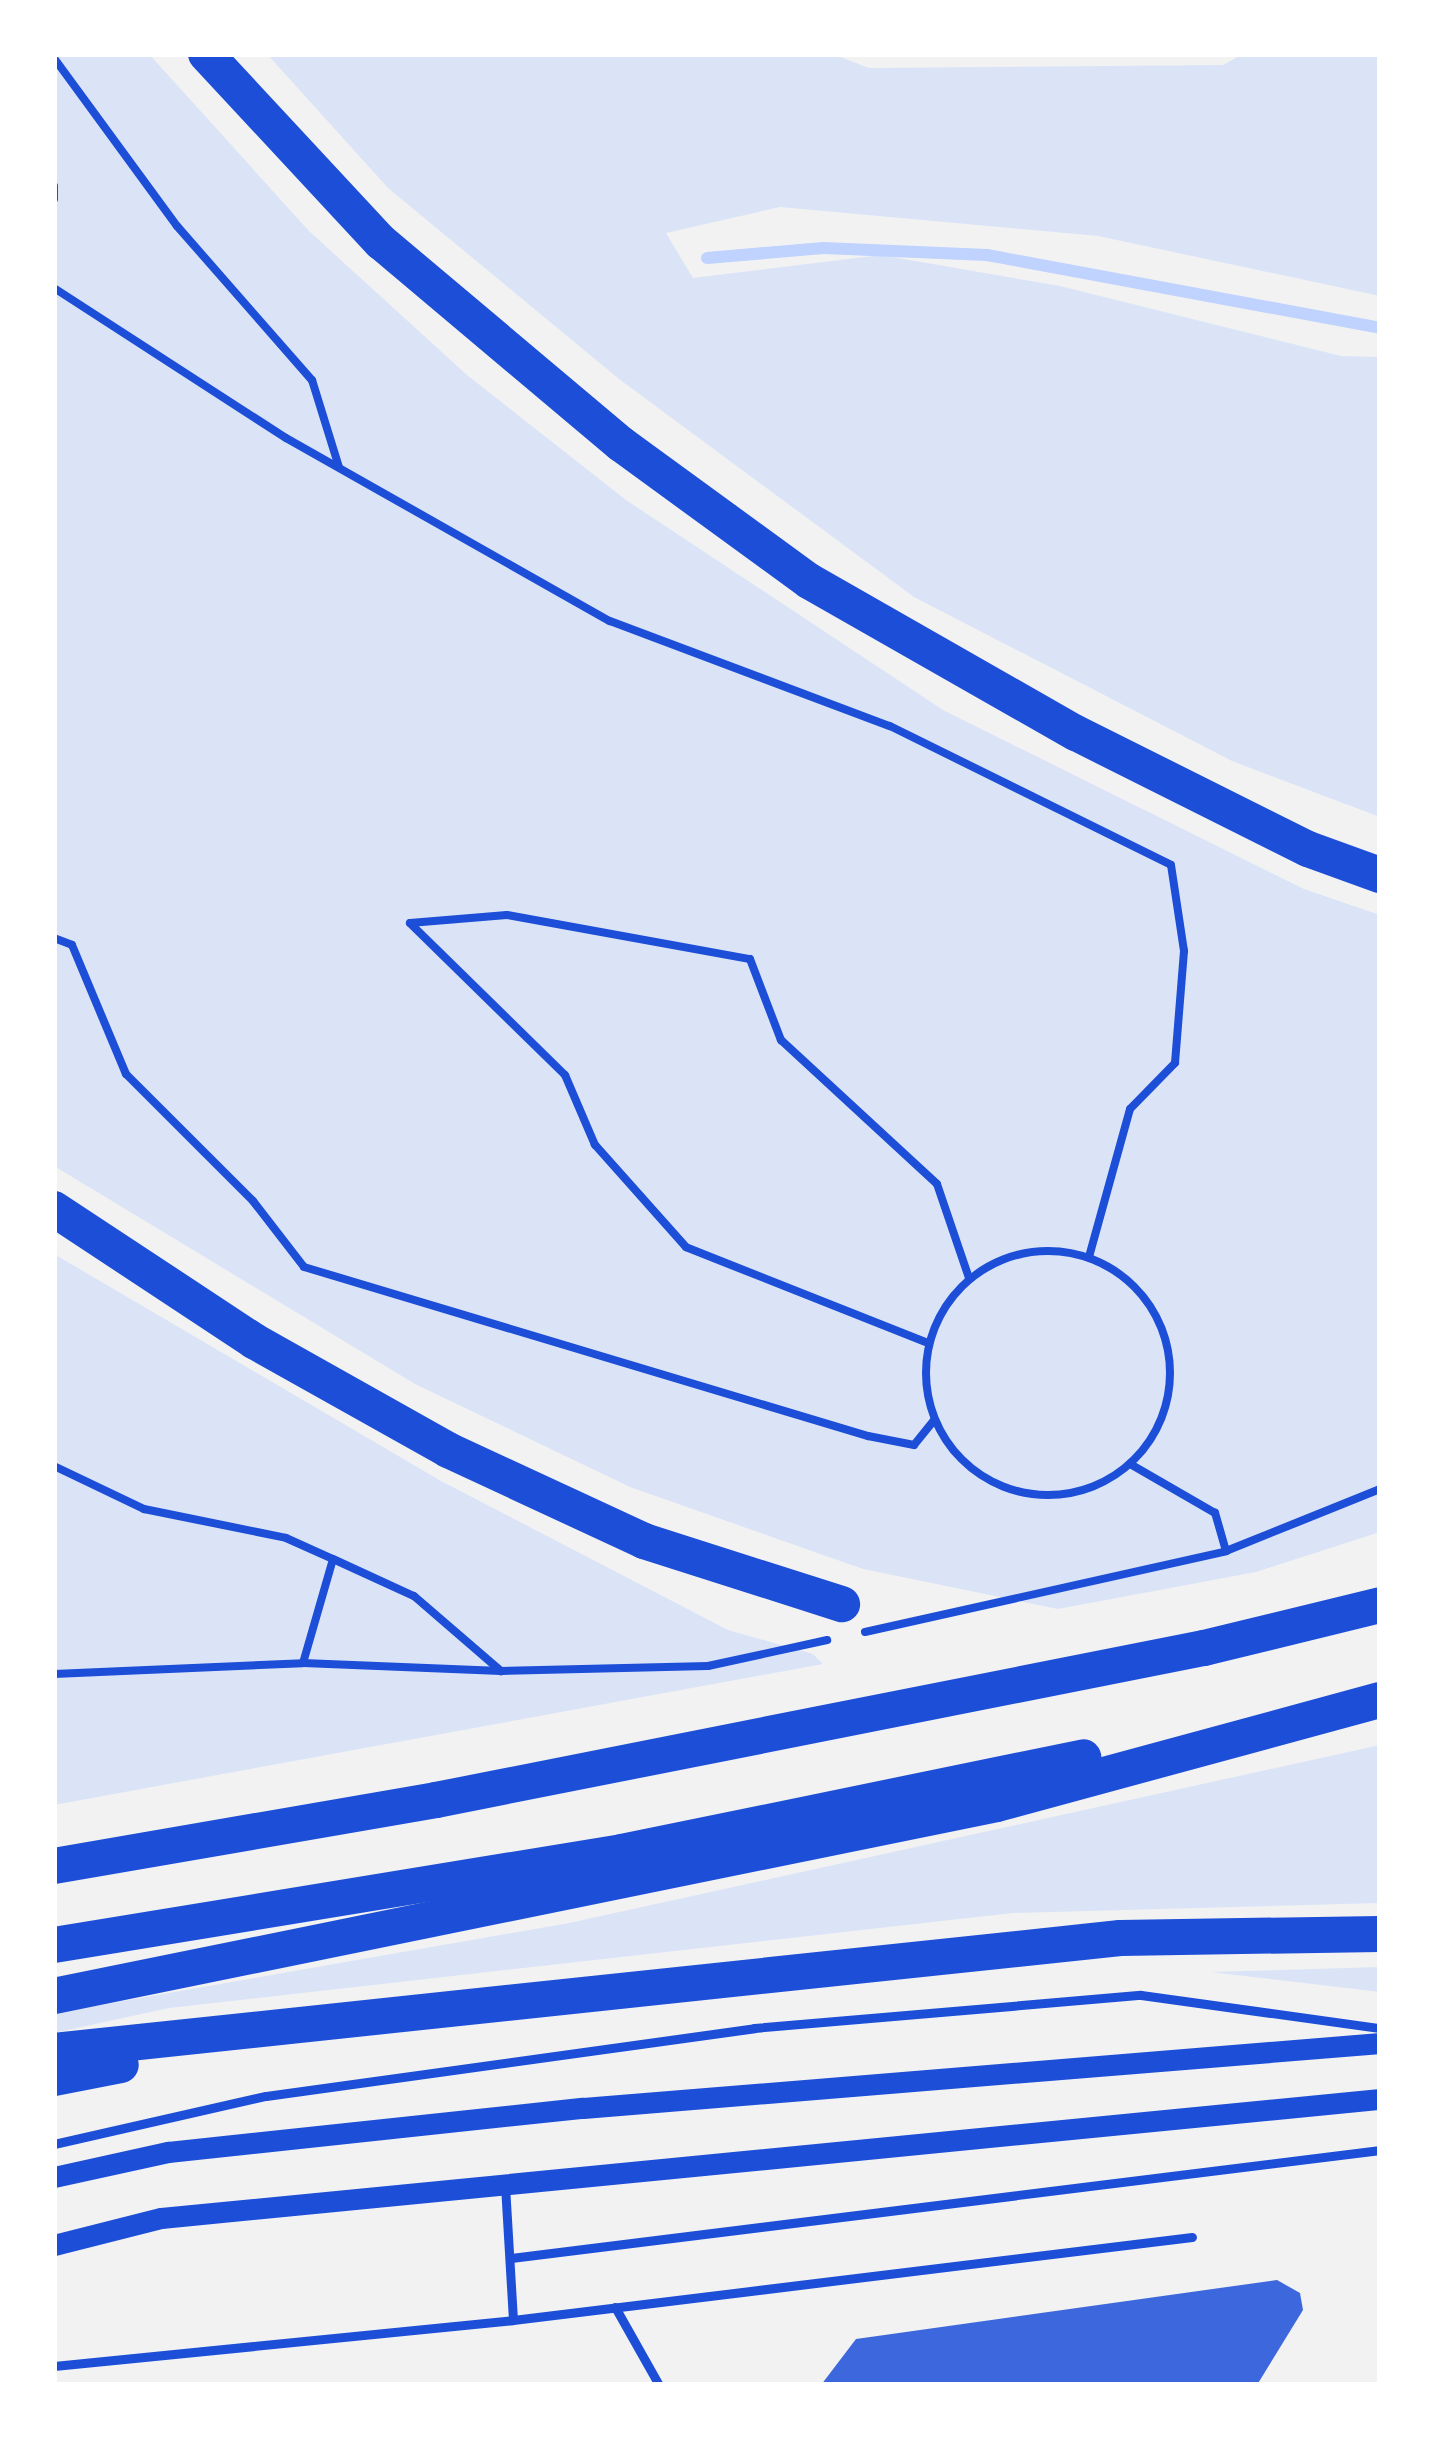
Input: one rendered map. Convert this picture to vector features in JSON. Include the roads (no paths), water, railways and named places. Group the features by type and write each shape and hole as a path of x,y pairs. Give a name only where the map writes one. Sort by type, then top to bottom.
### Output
{"highway":[{"path":"206,54 381,242 621,443 809,581 1076,733 1307,849 1380,875"},
{"path":"54,1209 254,1342 448,1450 644,1541 842,1604"},
{"path":"54,1866 436,1800 1204,1648 1380,1605"},
{"path":"54,1945 622,1852 1380,1698"},
{"path":"54,1996 974,1809 1380,1698"},
{"path":"54,2051 1120,1938 1380,1934"},
{"path":"54,2078 429,2008"}],"street":[{"path":"54,2176 168,2152 583,2108 1380,2043"},
{"path":"54,2245 161,2218 1380,2098"}],"lane":[{"path":"54,2144 266,2096 754,2028 1141,1995 1380,2028"},
{"path":"511,2258 1380,2150"},
{"path":"505,2184 513,2320"},
{"path":"54,2366 513,2320 1192,2237"},
{"path":"615,2307 659,2385"}],"waterway":[{"path":"707,258 824,248 987,255 1380,328"}]}
